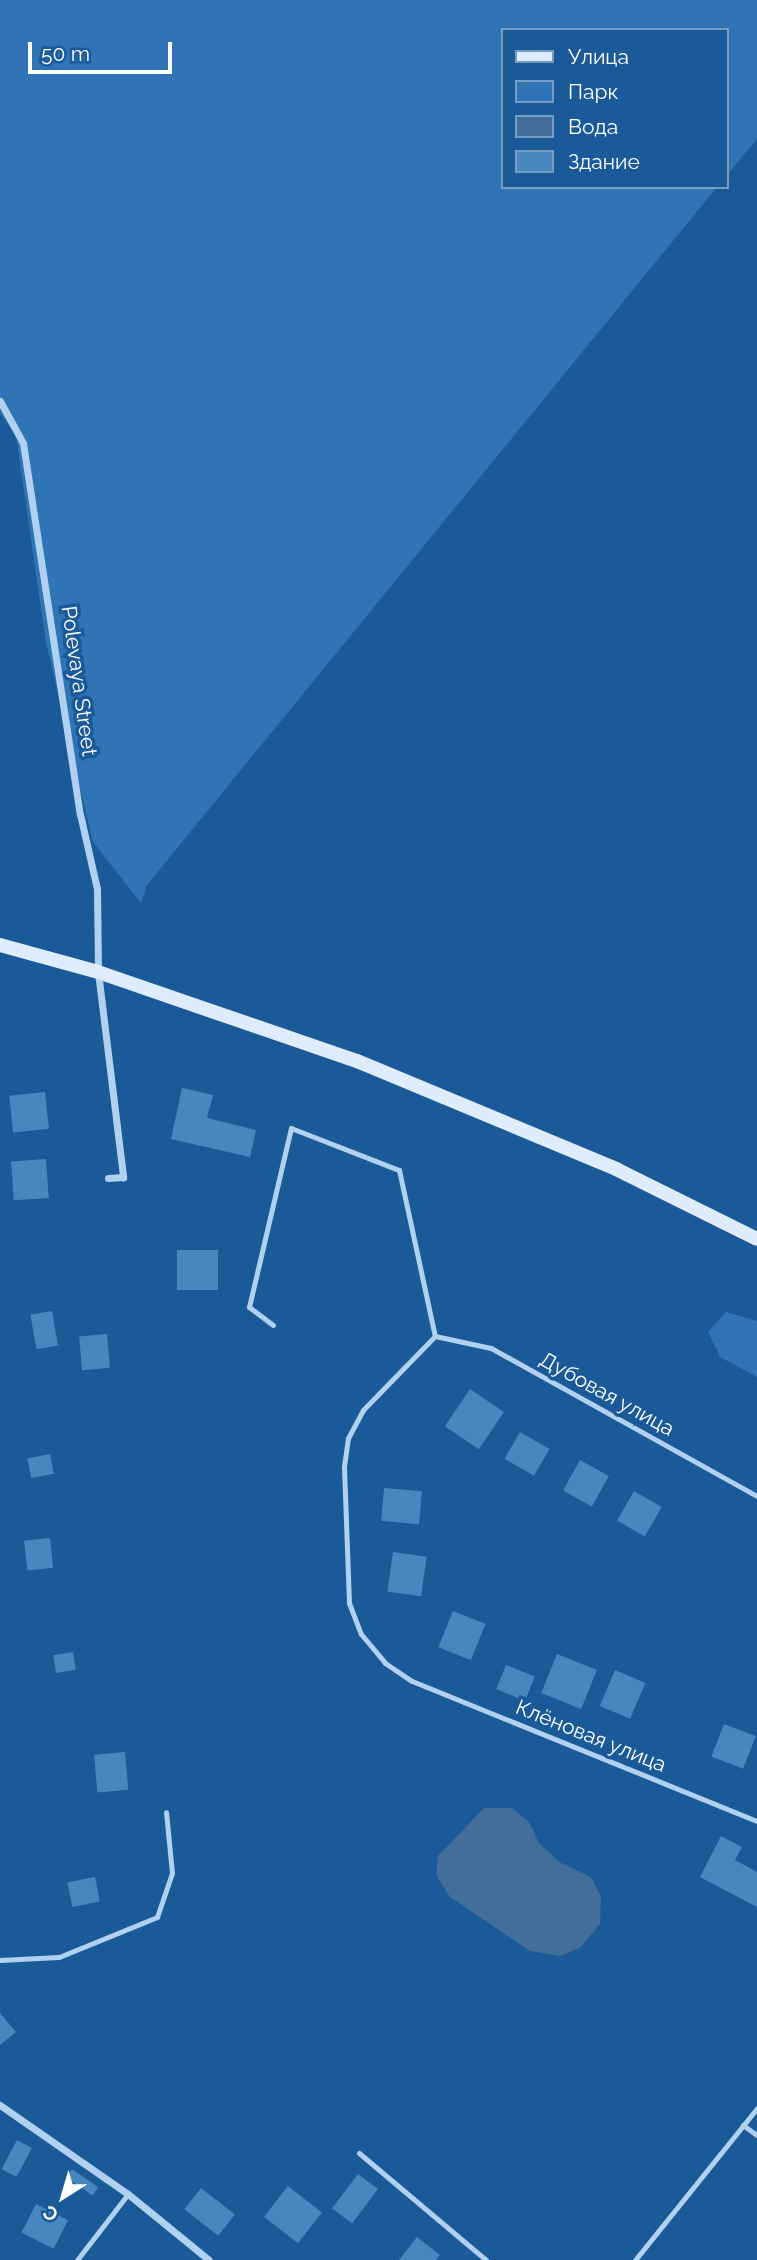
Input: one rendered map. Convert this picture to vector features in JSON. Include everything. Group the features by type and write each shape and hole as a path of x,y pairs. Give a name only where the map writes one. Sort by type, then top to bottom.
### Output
{"street":[{"name":"Polevaya Street","path":"0,401 23,443 49,593 80,814 97,889 98,972 123,1177 108,1178"},
{"path":"0,945 98,972 357,1061 616,1169 757,1239"},
{"path":"0,2105 128,2194 209,2260"}],"lane":[{"path":"273,1325 249,1307 291,1128 399,1170 435,1336"},
{"name":"Дубовая улица","path":"435,1336 491,1348 757,1496"},
{"name":"Клёновая улица","path":"435,1336 363,1410 348,1438 344,1467 349,1603 362,1634 384,1663 412,1681 757,1821"},
{"path":"0,1959 59,1957 157,1917 172,1873 166,1812"},
{"path":"635,2260 757,2108"},
{"path":"743,2125 757,2135"},
{"path":"359,2153 486,2260"},
{"path":"77,2260 128,2194"}],"green space":[{"path":"0,0 757,0 757,139 729,173 729,28 502,28 502,189 715,189 147,885 141,903 93,842 46,643 16,435 0,413"},
{"path":"726,1312 757,1321 757,1377 720,1357 708,1332"}],"water":[{"path":"484,1808 512,1808 529,1822 539,1843 561,1863 591,1877 601,1897 600,1924 581,1947 560,1956 530,1951 450,1897 436,1875 438,1856"}],"building":[{"path":"182,1088 213,1095 207,1118 256,1130 250,1157 171,1139"},
{"path":"45,1092 49,1129 13,1133 9,1096"},
{"path":"46,1159 49,1198 14,1200 11,1161"},
{"path":"177,1250 218,1250 218,1290 177,1290"},
{"path":"52,1311 58,1345 36,1349 30,1315"},
{"path":"107,1334 110,1368 82,1370 79,1336"},
{"path":"470,1389 504,1412 479,1449 445,1426"},
{"path":"520,1432 549,1449 534,1476 504,1459"},
{"path":"50,1454 54,1474 31,1478 27,1458"},
{"path":"580,1460 609,1476 592,1507 563,1491"},
{"path":"384,1488 422,1491 419,1524 381,1521"},
{"path":"634,1491 662,1507 645,1536 617,1520"},
{"path":"50,1538 53,1568 27,1571 24,1541"},
{"path":"393,1552 427,1557 421,1596 387,1592"},
{"path":"453,1611 485,1624 471,1660 438,1647"},
{"path":"73,1652 76,1670 56,1673 53,1655"},
{"path":"557,1654 597,1670 581,1709 541,1693"},
{"path":"506,1665 535,1677 525,1701 496,1689"},
{"path":"615,1670 645,1683 630,1719 600,1706"},
{"path":"724,1724 756,1736 743,1769 711,1757"},
{"path":"125,1752 128,1790 97,1793 94,1755"},
{"path":"721,1836 742,1847 735,1860 757,1872 757,1907 700,1877"},
{"path":"95,1877 100,1902 72,1907 68,1882"},
{"path":"0,2013 16,2032 0,2045"},
{"path":"17,2140 32,2148 17,2177 2,2169"},
{"path":"72,2169 98,2187 92,2196 66,2177"},
{"path":"358,2174 378,2189 352,2223 332,2208"},
{"path":"288,2186 322,2212 298,2243 264,2217"},
{"path":"201,2188 235,2214 218,2236 184,2209"},
{"path":"36,2204 68,2220 54,2249 21,2233"},
{"path":"417,2237 440,2255 436,2260 399,2260"}]}
